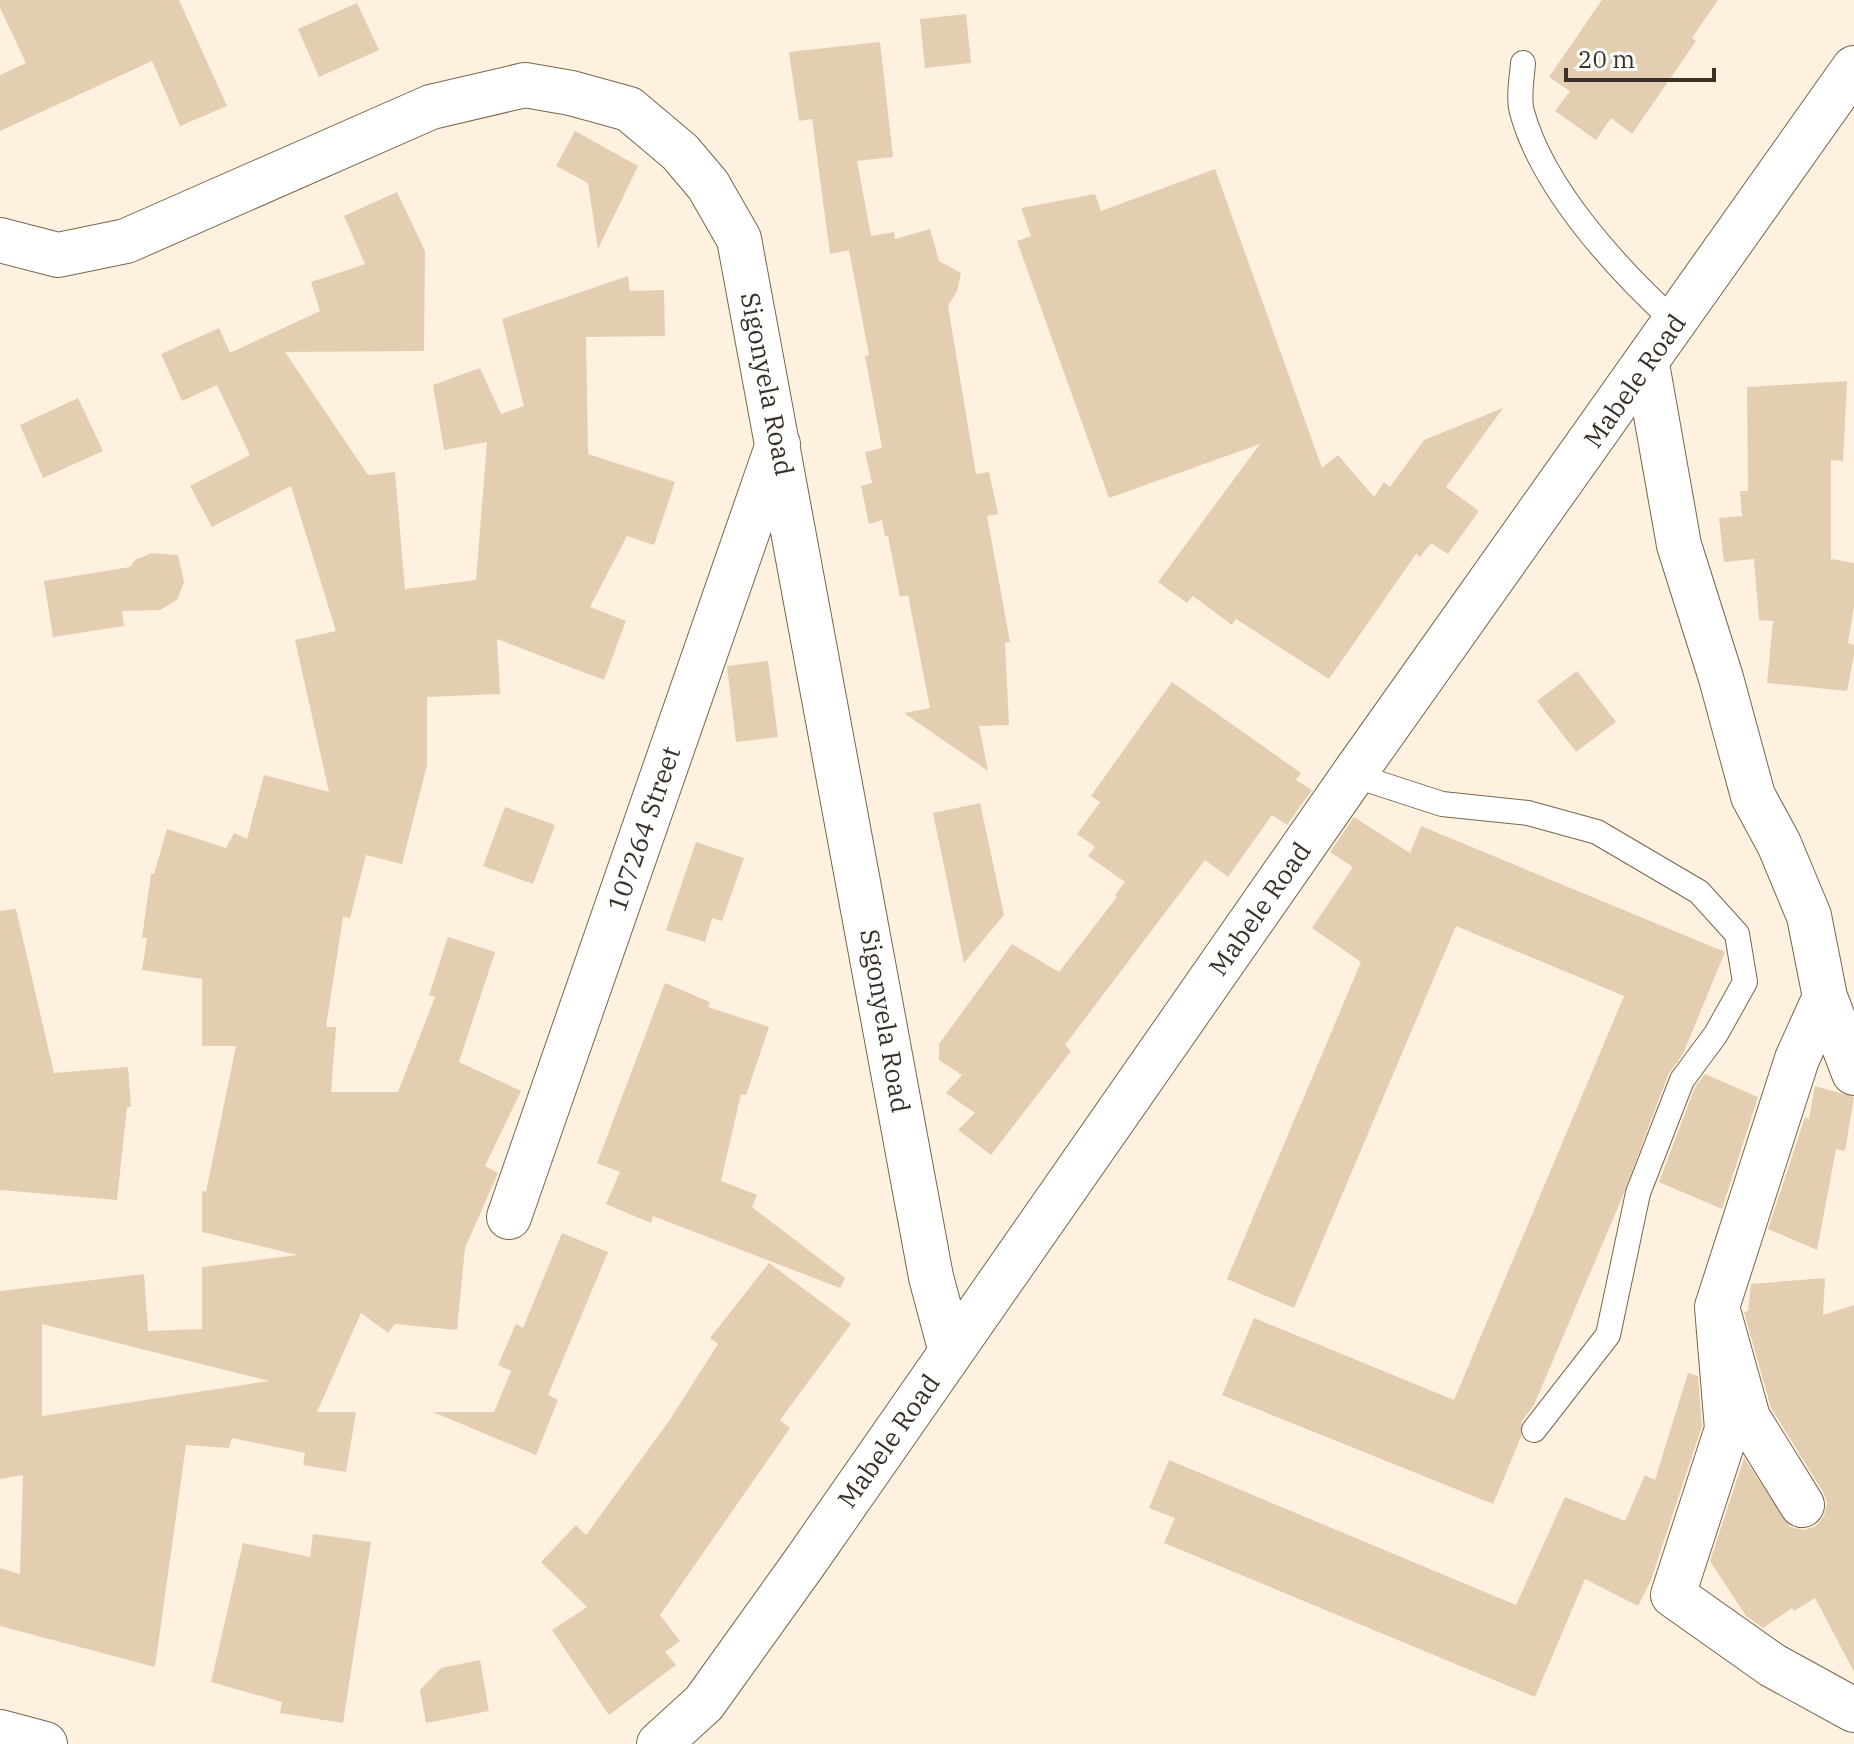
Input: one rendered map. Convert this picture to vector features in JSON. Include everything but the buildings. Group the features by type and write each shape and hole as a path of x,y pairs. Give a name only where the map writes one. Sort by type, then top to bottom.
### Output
{"street":[{"name":"Mabele Road","path":"659,1744 704,1703 1353,775 1854,68"},
{"name":"Sigonyela Road","path":"0,240 58,255 126,241 431,107 525,85 571,93 629,109 680,152 708,185 739,239 779,442 931,1277 951,1352"},
{"path":"1647,364 1679,545 1721,678 1753,796 1779,844 1809,916 1825,997 1854,1073"},
{"name":"107264 Street","path":"509,1217 779,442"},
{"path":"1825,997 1797,1059 1717,1307 1727,1429 1673,1595 1772,1665 1854,1710"},
{"path":"1717,1307 1748,1418 1802,1505"},
{"path":"0,1732 45,1744"}],"lane":[{"path":"1523,63 1521,110 1568,204 1608,255 1676,323"},
{"path":"1353,775 1442,804 1528,813 1597,832 1699,892 1737,934 1745,982 1716,1034 1682,1080 1638,1193 1608,1335 1534,1430"}]}
